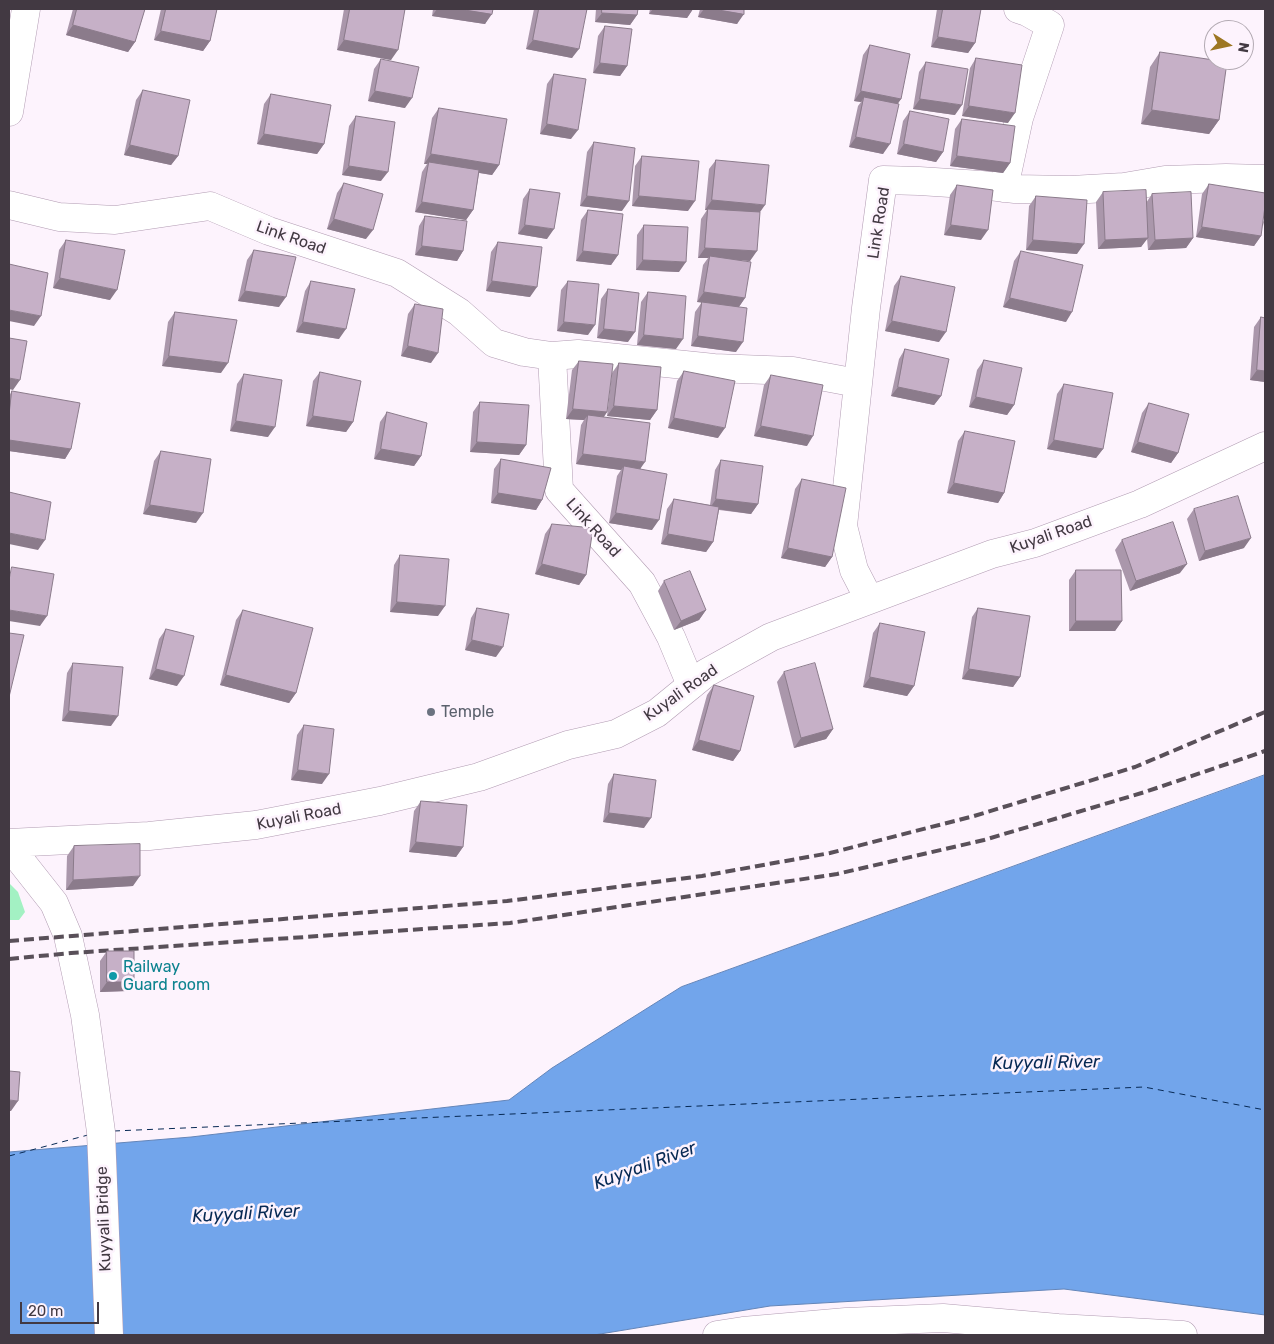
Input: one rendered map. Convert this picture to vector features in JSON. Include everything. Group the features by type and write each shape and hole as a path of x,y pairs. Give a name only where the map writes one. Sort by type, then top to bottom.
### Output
{"street":[{"path":"9,112 26,9"},
{"path":"1004,188 1019,118 1050,25 1018,9"},
{"name":"Link Road","path":"869,599 854,570 843,526 857,383 883,180 982,184 1004,188 1071,190 1124,187 1166,180 1265,179"},
{"name":"Link Road","path":"9,206 59,217 115,220 210,206 269,231 397,273 459,312 494,343 524,352 552,356 578,354 606,358 653,360 714,368 793,371 857,383"},
{"name":"Link Road","path":"552,356 559,490 642,584 671,637 691,685"},
{"name":"Kuyali Road","path":"9,844 149,836 256,826 380,801 479,777 568,745 616,734 657,713 706,673 771,637 992,554 1035,543 1140,504 1265,446"},
{"name":"Kuyyali Bridge","path":"9,844 54,903 68,936 85,1015 101,1132 109,1335"},
{"path":"717,1335 846,1322 943,1318 1058,1328 1183,1335"}],"green space":[{"path":"9,883 18,892 25,912 19,920 9,920"}],"water":[{"name":"Kuyyali River","path":"1265,775 1265,1315 1064,1289 770,1306 594,1335 9,1335 9,1152 191,1137 509,1100 552,1068 681,987"}],"building":[{"path":"77,9 145,9 135,42 73,25"},
{"path":"166,9 217,9 210,41 161,31"},
{"path":"350,9 405,9 398,50 344,40"},
{"path":"459,9 493,9 492,14"},
{"path":"539,9 587,9 579,49 533,40"},
{"path":"602,9 638,9 637,15 602,13"},
{"path":"713,9 744,9 744,14"},
{"path":"943,9 981,9 975,43 938,37"},
{"path":"605,26 632,29 627,66 600,63"},
{"path":"870,45 910,54 901,99 861,91"},
{"path":"1160,52 1204,59 1204,70 1226,70 1219,120 1152,110"},
{"path":"976,58 1022,65 1015,113 969,106"},
{"path":"381,59 419,67 412,98 375,91"},
{"path":"926,62 968,69 962,105 920,99"},
{"path":"554,74 586,79 578,130 547,124"},
{"path":"143,90 190,100 178,156 130,145"},
{"path":"271,94 331,105 324,144 264,134"},
{"path":"864,97 899,104 890,144 856,137"},
{"path":"439,108 507,119 499,165 431,154"},
{"path":"910,111 949,119 943,152 904,144"},
{"path":"356,116 395,122 388,172 349,166"},
{"path":"962,119 1015,126 1010,163 957,156"},
{"path":"594,142 635,148 629,201 587,196"},
{"path":"642,156 699,161 695,201 639,196"},
{"path":"716,160 769,165 765,205 712,200"},
{"path":"429,162 479,170 473,210 422,202"},
{"path":"344,183 383,194 373,230 334,219"},
{"path":"1209,184 1265,193 1261,236 1202,227"},
{"path":"957,185 993,190 988,230 951,225"},
{"path":"530,189 560,193 554,229 525,225"},
{"path":"1146,190 1148,238 1105,240 1103,192"},
{"path":"1191,192 1193,238 1155,240 1152,194"},
{"path":"1036,196 1087,200 1084,244 1033,240"},
{"path":"708,209 760,212 757,251 705,248"},
{"path":"588,210 623,214 618,255 583,251"},
{"path":"425,216 467,221 463,251 422,246"},
{"path":"644,225 688,227 686,262 643,260"},
{"path":"66,240 125,250 117,290 60,278"},
{"path":"498,242 542,247 537,287 492,281"},
{"path":"254,250 296,257 286,297 245,291"},
{"path":"1021,251 1083,265 1072,312 1010,298"},
{"path":"710,256 751,262 745,298 704,292"},
{"path":"9,264 48,273 41,316 9,310"},
{"path":"901,276 955,287 946,332 892,321"},
{"path":"311,281 355,289 346,329 303,322"},
{"path":"568,281 599,284 595,325 564,322"},
{"path":"608,289 639,293 635,332 604,329"},
{"path":"648,292 686,296 683,339 644,335"},
{"path":"702,302 747,308 743,342 698,336"},
{"path":"415,304 443,309 438,353 408,346"},
{"path":"175,312 237,320 228,363 169,356"},
{"path":"1261,317 1265,318 1265,371 1257,370"},
{"path":"9,338 27,341 20,380 9,378"},
{"path":"905,349 949,359 941,396 898,387"},
{"path":"984,360 1022,368 1014,405 976,397"},
{"path":"579,361 613,364 607,412 573,409"},
{"path":"619,363 661,367 657,410 614,406"},
{"path":"684,371 735,381 725,428 674,418"},
{"path":"320,372 361,381 353,422 313,416"},
{"path":"244,374 282,380 275,427 236,421"},
{"path":"771,375 823,385 813,436 761,426"},
{"path":"1064,384 1113,393 1103,449 1054,440"},
{"path":"12,391 80,403 71,449 9,440 9,415"},
{"path":"480,402 529,405 526,445 477,442"},
{"path":"1149,403 1189,414 1178,453 1138,442"},
{"path":"387,412 427,423 421,456 381,449"},
{"path":"588,415 650,423 645,462 583,454"},
{"path":"965,431 1015,441 1004,493 954,483"},
{"path":"161,451 211,459 203,513 150,505"},
{"path":"501,459 551,468 542,500 498,493"},
{"path":"721,460 763,466 758,504 716,499"},
{"path":"624,466 667,474 659,520 616,513"},
{"path":"802,479 846,488 832,557 788,548"},
{"path":"9,492 51,502 45,540 9,533"},
{"path":"1238,496 1251,538 1205,551 1194,509"},
{"path":"674,499 719,507 713,542 668,534"},
{"path":"1173,522 1187,564 1136,581 1122,540"},
{"path":"552,524 593,528 586,575 542,564"},
{"path":"400,555 449,559 445,606 397,602"},
{"path":"12,567 54,574 47,616 9,610 9,580"},
{"path":"1076,570 1121,570 1122,621 1076,621"},
{"path":"690,571 706,610 681,621 664,581"},
{"path":"477,608 509,614 503,647 472,640"},
{"path":"978,608 1030,616 1020,677 969,669"},
{"path":"243,610 313,628 296,693 226,675"},
{"path":"880,623 925,632 914,686 870,677"},
{"path":"166,629 194,636 184,676 156,669"},
{"path":"9,633 24,635 9,697"},
{"path":"73,663 123,667 118,716 69,711"},
{"path":"815,663 833,729 801,738 784,672"},
{"path":"714,685 754,696 740,751 699,740"},
{"path":"304,725 334,729 329,774 298,770"},
{"path":"614,774 656,780 651,818 609,813"},
{"path":"421,801 467,805 463,847 416,842"},
{"path":"140,844 140,876 73,880 74,846"},
{"path":"107,951 134,951 134,982 107,982"},
{"path":"9,1071 20,1072 18,1101 9,1100"}],"ferry route":[{"path":"114,1131 1144,1087 1265,1110"},
{"path":"9,1156 88,1135"}],"railway":[{"path":"9,941 507,901 702,876 830,853 974,816 1135,767 1265,712"},
{"path":"9,959 71,953 510,923 837,874 984,840 1145,792 1265,751"}],"place":[{"name":"Temple","path":"431,712"},
{"name":"Railway Guard room","path":"113,976"}]}
